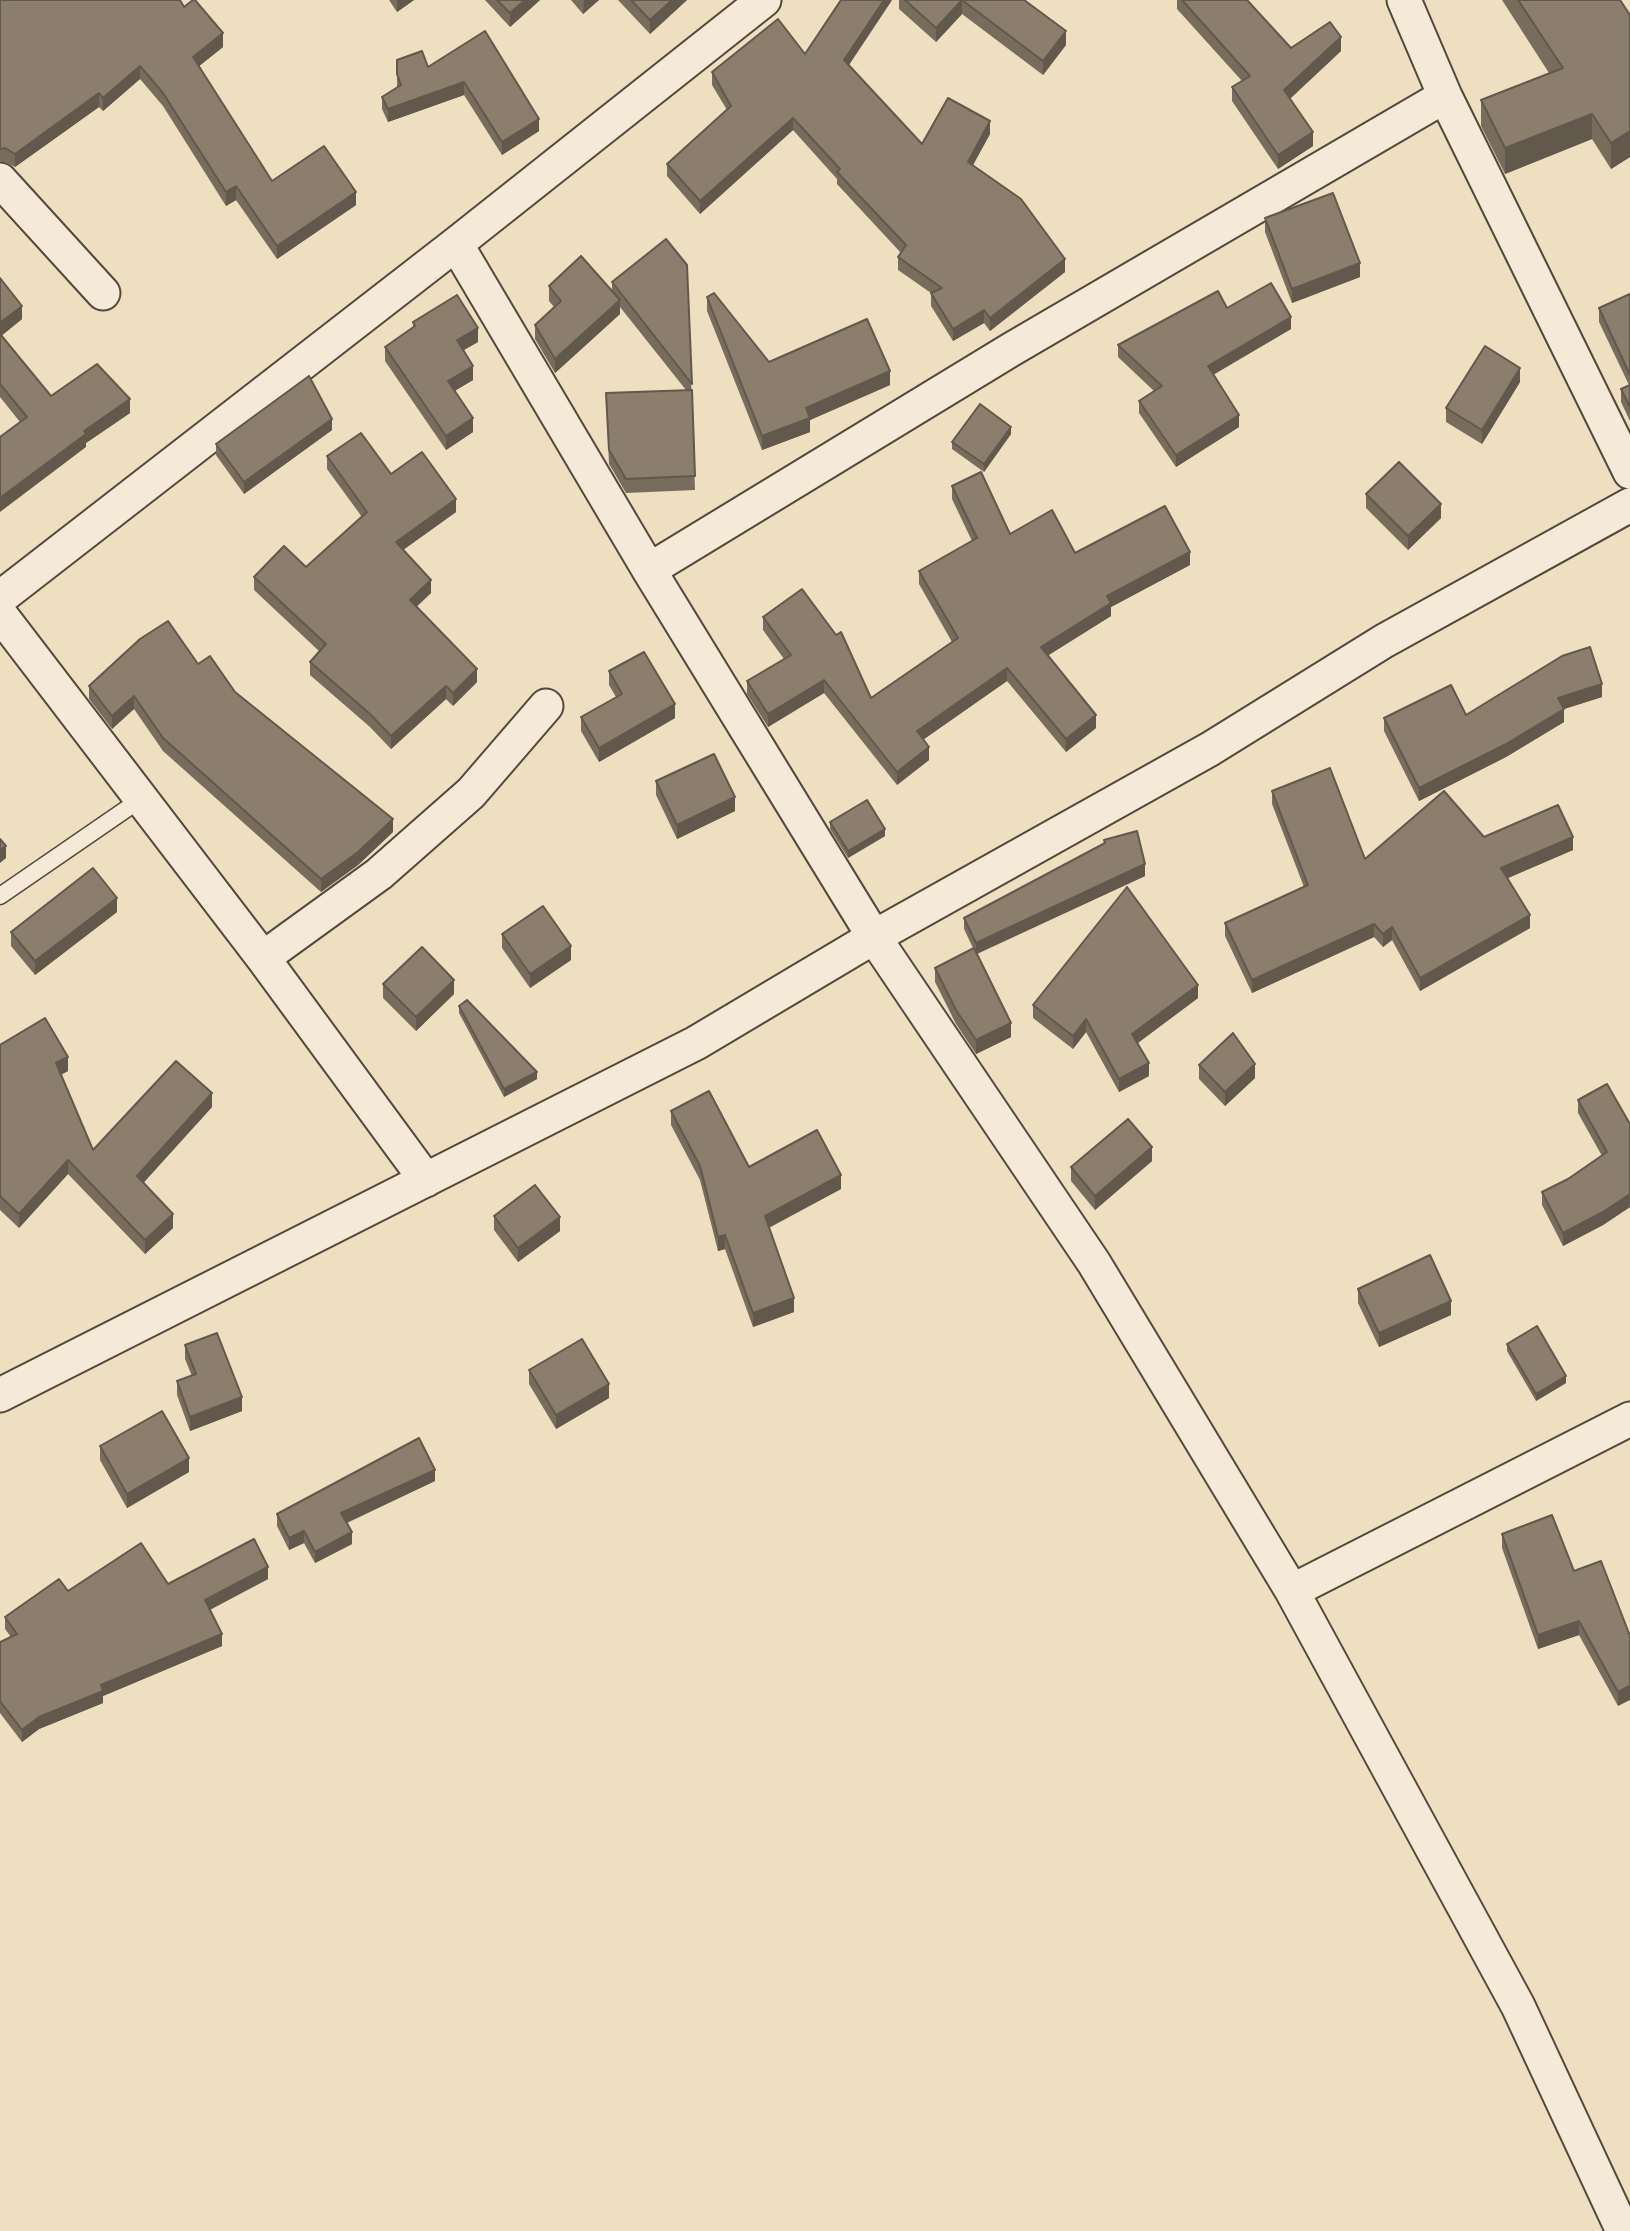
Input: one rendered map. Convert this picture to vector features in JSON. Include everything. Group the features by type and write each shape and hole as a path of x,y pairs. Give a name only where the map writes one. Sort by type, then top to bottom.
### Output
{"street":[{"path":"0,598 456,244 764,0"},
{"path":"1404,0 1445,96 1630,472"},
{"path":"649,570 1012,349 1445,96"},
{"path":"0,180 103,293"},
{"path":"456,244 649,570 874,937 1094,1263 1292,1591 1518,2006 1623,2231"},
{"path":"0,1395 696,1043 874,937 1210,749 1384,641 1630,505"},
{"path":"0,614 262,958 426,1180"},
{"path":"262,958 379,874 471,793 547,706"},
{"path":"1292,1591 1630,1419"}],"lane":[{"path":"0,895 141,799"}],"building":[{"path":"0,0 180,0 184,7 195,0 223,33 193,57 272,181 324,146 356,192 277,246 236,186 226,192 163,93 140,66 103,98 99,93 15,154 5,148 0,149"},
{"path":"497,0 525,0 510,13"},
{"path":"631,0 672,0 650,20"},
{"path":"841,0 884,0 844,60 922,144 948,98 990,121 968,162 1021,199 1065,259 990,318 984,310 953,329 931,293 942,288 898,257 906,245 837,172 840,169 793,118 700,201 667,164 731,106 712,72 778,19 805,54"},
{"path":"905,0 962,0 936,28"},
{"path":"962,0 1024,0 1066,31 1043,61"},
{"path":"1182,0 1247,0 1291,48 1330,22 1341,37 1284,90 1313,132 1278,155 1232,87 1250,76"},
{"path":"1518,0 1620,0 1630,15 1630,131 1611,143 1592,114 1505,148 1481,100 1563,68"},
{"path":"485,31 539,119 502,142 464,82 388,109 382,97 401,85 397,74 397,60 422,51 428,67"},
{"path":"1333,193 1360,263 1292,289 1265,218"},
{"path":"666,239 687,265 692,384 612,282"},
{"path":"581,256 620,300 555,359 535,325 561,301 549,286"},
{"path":"0,278 22,306 0,323"},
{"path":"1271,283 1291,317 1208,366 1239,415 1176,455 1139,401 1162,386 1118,345 1218,291 1227,308"},
{"path":"714,293 769,362 867,319 890,371 806,408 810,418 762,436 707,297"},
{"path":"1630,294 1630,375 1599,308"},
{"path":"457,295 478,328 457,340 473,366 448,381 473,418 446,436 385,347 415,326 413,322"},
{"path":"0,334 51,396 97,364 130,399 84,431 86,434 0,498 0,437 27,417 0,384"},
{"path":"1485,346 1520,368 1482,430 1446,408"},
{"path":"309,376 332,419 244,482 216,444"},
{"path":"1630,385 1630,407 1621,389"},
{"path":"692,390 695,476 626,479 609,450 606,393"},
{"path":"980,404 1011,427 984,464 952,442"},
{"path":"361,433 391,474 422,452 456,499 396,542 431,580 410,600 477,669 453,693 446,686 391,736 310,662 326,644 254,577 284,546 306,567 367,512 327,456"},
{"path":"1399,462 1441,504 1408,536 1366,494"},
{"path":"981,472 1010,534 1052,510 1075,553 1165,506 1190,552 1107,596 1111,603 1041,647 1096,715 1066,739 1007,668 917,731 929,747 897,772 824,680 768,714 747,681 791,655 763,617 802,589 836,635 841,632 871,698 958,638 919,571 977,538 952,486"},
{"path":"168,621 198,664 210,656 235,692 393,819 358,852 321,879 163,738 134,696 112,716 89,686 140,639"},
{"path":"1590,647 1602,684 1558,698 1564,709 1506,744 1419,788 1384,718 1451,685 1466,715 1562,656"},
{"path":"644,652 675,704 599,748 581,717 622,694 609,671"},
{"path":"714,754 735,797 677,825 656,781"},
{"path":"1330,768 1365,859 1444,791 1484,837 1558,805 1573,837 1501,868 1530,915 1420,978 1392,927 1383,934 1374,924 1252,980 1225,923 1308,885 1272,791"},
{"path":"867,800 885,829 848,851 830,822"},
{"path":"1137,831 1145,864 976,943 964,918 1105,843 1104,840"},
{"path":"0,839 6,846 0,850"},
{"path":"93,868 117,898 35,961 11,932"},
{"path":"1127,887 1198,985 1132,1034 1149,1063 1119,1079 1086,1019 1073,1036 1033,1005"},
{"path":"543,906 571,946 530,974 502,934"},
{"path":"422,947 454,980 416,1017 383,984"},
{"path":"974,948 1011,1023 976,1040 956,1010 935,968"},
{"path":"467,1000 537,1072 504,1089 459,1006"},
{"path":"45,1018 68,1057 56,1063 93,1150 176,1061 212,1093 137,1176 173,1214 145,1240 68,1160 19,1214 0,1196 0,1045"},
{"path":"1233,1033 1255,1064 1225,1092 1199,1065"},
{"path":"1607,1084 1630,1124 1630,1194 1563,1233 1542,1192 1568,1179 1607,1152 1578,1100"},
{"path":"709,1091 749,1167 817,1130 841,1175 765,1216 794,1298 753,1313 725,1235 718,1237 700,1166 671,1111"},
{"path":"1128,1119 1152,1147 1095,1196 1071,1167"},
{"path":"535,1185 560,1217 518,1248 494,1216"},
{"path":"1430,1255 1451,1301 1379,1333 1358,1289"},
{"path":"1537,1326 1566,1376 1536,1394 1507,1344"},
{"path":"217,1333 242,1397 190,1417 177,1381 196,1374 185,1345"},
{"path":"582,1339 609,1384 556,1415 529,1370"},
{"path":"162,1411 189,1458 127,1494 100,1446"},
{"path":"419,1438 435,1470 341,1513 352,1532 315,1552 304,1531 289,1538 277,1514"},
{"path":"1552,1515 1574,1571 1601,1561 1630,1636 1630,1686 1618,1692 1579,1621 1538,1635 1502,1534"},
{"path":"254,1539 268,1567 205,1600 222,1634 101,1685 103,1691 39,1717 22,1730 0,1701 0,1642 17,1634 5,1617 59,1579 68,1591 141,1543 168,1584"}]}
